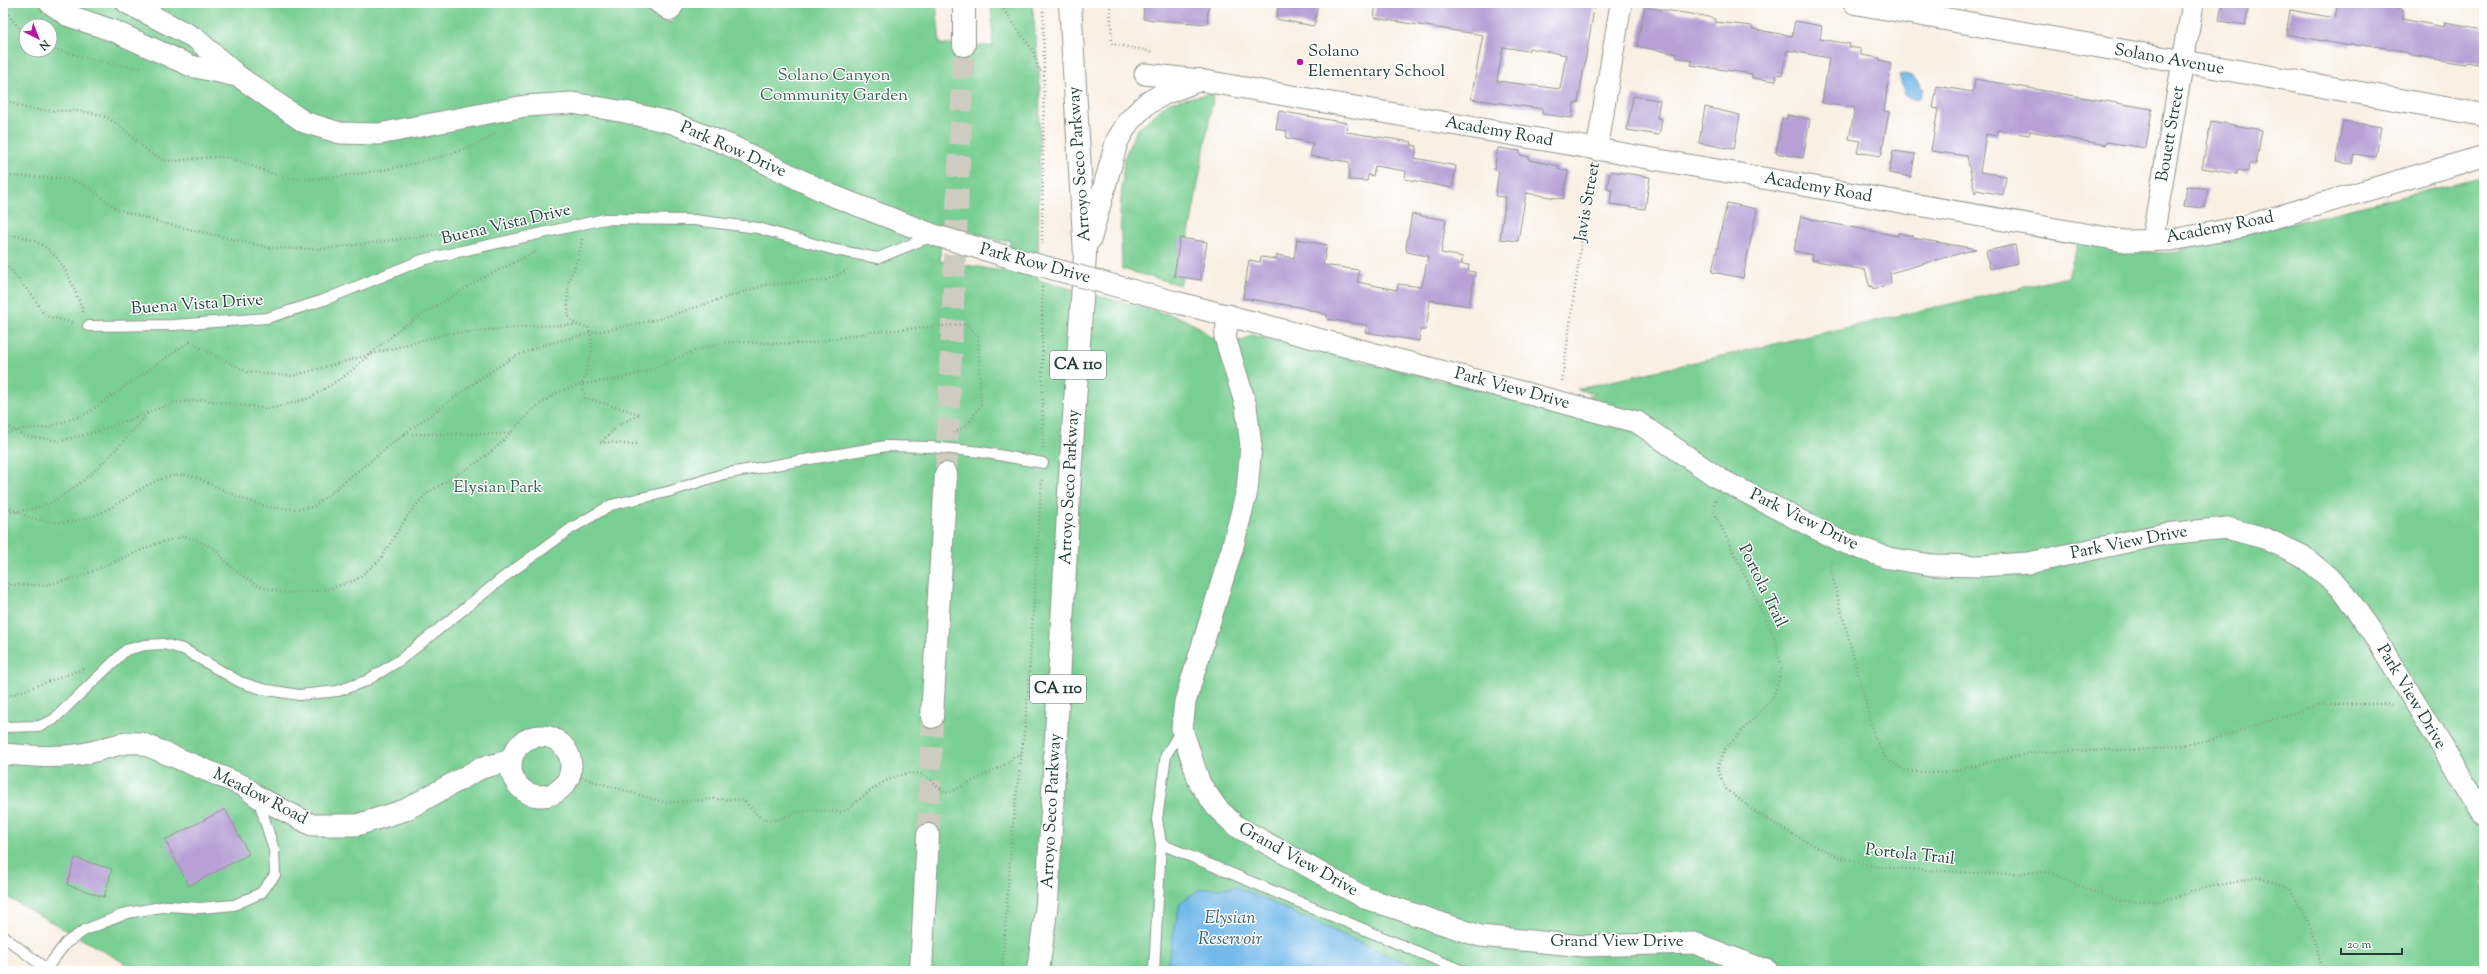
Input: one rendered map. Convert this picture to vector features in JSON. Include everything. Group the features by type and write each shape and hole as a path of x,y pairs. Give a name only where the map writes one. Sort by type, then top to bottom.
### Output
{"main road":[{"path":"964,3 964,45"},
{"name":"Arroyo Seco Parkway","path":"1038,971 1047,903 1070,475 1085,255 1070,3"},
{"name":"Solano Avenue","path":"1855,3 2484,115"},
{"path":"1085,255 1117,141 1129,121 1145,105 1163,94 1199,80"},
{"path":"932,716 946,474"},
{"path":"921,971 928,835"},
{"path":"1043,971 1047,903"}],"street":[{"path":"50,3 67,15 114,31 191,66 238,76"},
{"name":"Park Row Drive","path":"127,3 195,38 238,76 304,122 340,133 379,134 525,106 572,103 625,112 673,123 729,145 831,195 934,235 1179,303"},
{"path":"659,3 670,10 674,3"},
{"name":"Javis Street","path":"1597,150 1621,3"},
{"name":"Bouett Street","path":"2152,241 2193,3"},
{"name":"Academy Road","path":"1145,74 1199,80 2124,241 2172,240 2242,227 2484,156"},
{"name":"Park View Drive","path":"1179,303 1637,422 1718,478 1840,541 1888,558 1932,565 1979,566 2029,563 2164,534 2227,528 2264,538 2303,556 2340,587 2370,629 2484,815"},
{"name":"Grand View Drive","path":"1229,315 1225,337 1246,406 1250,446 1247,491 1232,549 1185,702 1182,729 1200,784 1217,808 1236,826 1365,898 1480,936 1583,946 1694,943 1768,971"},
{"path":"538,736 548,736 564,747 571,764 570,774 559,791 549,796 534,795 520,789 514,780 511,770 511,760 520,744 538,736"},
{"name":"Meadow Road","path":"3,754 55,758 87,753 126,742 141,743 244,786 258,797 312,824 357,825 405,810 479,769 511,760"}],"lane":[{"name":"Buena Vista Drive","path":"88,326 209,322 267,318 324,300 422,260 605,219 694,220 758,228 878,258 934,235"},
{"path":"3,727 39,726 53,720 126,650 145,645 163,644 183,649 240,682 262,689 299,695 338,691 366,681 400,660 504,577 572,528 611,505 671,491 723,474 886,446 931,447 1005,455 1043,463"},
{"path":"1154,971 1160,844 1157,819 1166,755 1182,729"},
{"path":"3,936 47,970 66,943 85,930 127,913 167,906 200,908 234,905 261,893 274,875 274,850 258,797"},
{"path":"1160,844 1464,971"}],"path":[{"path":"4,3 10,17 18,26"},
{"path":"999,3 1033,50 1039,70 1044,72"},
{"path":"1042,3 1044,72 1042,250"},
{"path":"1110,3 1112,44 1156,53"},
{"path":"58,50 110,64 144,68"},
{"path":"3,98 17,107 100,115 119,124 162,159 179,160 203,156 228,158 288,178 333,178 434,159 487,141 498,131"},
{"name":"Javis Street","path":"1560,401 1582,231 1597,150"},
{"path":"3,176 67,178 88,187 117,209 158,222 272,248 324,249 493,227"},
{"path":"576,325 568,316 568,283 579,255 584,229 605,219"},
{"path":"3,235 28,238 45,245 60,260 73,284 88,326"},
{"path":"3,423 25,436 60,441 99,431 150,411 173,404 204,400 269,409 310,398 346,375 402,327 482,278 543,249"},
{"path":"3,504 36,521 65,522 90,518 145,485 163,478 182,474 275,509 313,507 404,434 484,376 516,356 544,345 659,318 765,285 826,280 846,271 858,254"},
{"path":"3,261 34,298 45,316 88,326"},
{"path":"1002,971 1012,833 1027,707 1043,463 1042,282"},
{"path":"3,433 31,428 46,428 86,414 190,342 209,322"},
{"path":"3,582 10,585 45,585 79,577 158,543 185,536 214,548 233,569 256,585 284,593 325,590 356,580 380,560 410,512 426,494 479,461 511,432 533,409 558,392 582,384 620,379 647,371 694,350 726,342 806,344 872,332 966,324 978,336 981,404 970,423 931,447"},
{"path":"190,342 247,372 292,376 445,334 536,326 576,325 588,327 593,348 587,364 586,377 582,384 585,398 640,414 618,425 600,443 610,441 625,446 640,444"},
{"path":"3,513 17,512 42,506 69,492 124,440 150,411"},
{"path":"404,434 502,434 511,432"},
{"name":"Portola Trail","path":"1718,478 1713,510 1773,634 1782,668 1773,698 1725,750 1717,769 1726,789 1757,813 1797,837 1839,857 1877,867 1993,874 2049,872 2084,888 2120,901 2160,901 2209,887 2259,877 2290,888 2310,926 2323,971"},
{"path":"1840,541 1830,568 1874,738 1886,759 1907,771 1943,773 2035,752 2155,749 2208,741 2321,704 2386,704 2425,719"},
{"path":"3,595 10,585"},
{"path":"3,698 45,684 65,674 108,666"},
{"path":"570,774 666,803 743,800 760,817 768,820 777,820 804,811 847,810 869,790 882,783 909,775 920,774 931,779 942,791 949,793 1008,763 1014,756 1021,756"}],"green space":[{"name":"Elysian Park","path":"3,3 634,3 671,23 683,3 936,3 940,44 993,46 991,3 1032,3 1040,80 1038,280 1179,317 1201,328 1210,337 1242,341 1251,335 1549,406 1596,394 1577,389 2068,277 2078,242 2127,251 2167,253 2484,177 2484,971 139,971 3,895","holes":["941,222 1000,241 1010,240 1009,272 940,261"]},
{"path":"1214,93 1188,240 1180,239 1174,275 1182,277 1180,285 1122,269 1120,213 1124,158 1136,131 1169,102"}],"water":[{"path":"1899,75 1907,75 1916,80 1923,90 1919,98 1913,100 1905,95"},
{"name":"Elysian Reservoir","path":"1237,887 1394,958 1435,971 1166,971 1180,903 1200,889"}],"building":[{"path":"1184,3 1209,3 1207,24 1143,19 1144,4 1183,7"},
{"path":"1279,3 1318,3 1314,26 1276,19"},
{"path":"1376,3 1595,3 1578,103 1574,103 1572,118 1542,114 1543,109 1471,99 1483,35 1374,18","holes":["1503,47 1528,51 1529,48 1566,55 1560,89 1497,81"]},
{"path":"2222,3 2249,3 2245,25 2219,21"},
{"path":"2338,3 2366,3 2403,9 2402,19 2444,27 2445,22 2484,29 2484,65 2466,62 2465,64 2412,55 2403,51 2362,44 2361,46 2351,44 2350,46 2286,34 2290,10 2335,18"},
{"path":"1645,7 1704,16 1716,19 1715,22 1752,26 1752,29 1792,36 1795,21 1822,26 1820,39 1850,44 1849,47 1861,49 1861,55 1880,58 1880,60 1891,63 1884,111 1889,112 1881,156 1857,152 1860,141 1849,139 1855,108 1822,103 1829,58 1787,50 1782,75 1777,74 1776,81 1752,78 1752,74 1691,65 1692,61 1676,57 1677,54 1637,46"},
{"path":"1975,79 2152,109 2146,148 2106,142 2106,145 2030,131 2029,135 1998,130 1997,136 1986,134 1980,172 2006,176 2003,195 1977,190 1975,194 1967,156 1931,151 1938,109 1933,108 1937,86 1973,92"},
{"path":"1633,96 1660,100 1657,118 1662,119 1659,135 1627,130"},
{"path":"1705,107 1740,115 1734,149 1699,143"},
{"path":"1279,111 1347,123 1346,132 1412,142 1411,145 1417,146 1415,158 1456,166 1452,188 1405,179 1406,171 1375,166 1373,176 1368,175 1367,181 1349,180 1349,162 1310,156 1313,143 1286,138 1287,131 1276,129"},
{"path":"1787,115 1810,119 1803,158 1776,153 1782,118 1787,119"},
{"path":"2211,121 2262,130 2256,164 2250,163 2248,172 2238,170 2237,174 2202,168"},
{"path":"2343,121 2381,127 2376,157 2354,154 2352,164 2336,162"},
{"path":"1498,148 1520,151 1520,155 1529,157 1529,160 1559,166 1558,169 1568,171 1563,199 1526,193 1518,241 1500,239 1506,197 1495,196 1499,171 1494,170"},
{"path":"1893,151 1915,154 1911,177 1889,173"},
{"path":"1610,171 1650,177 1645,209 1610,204 1612,190 1607,189"},
{"path":"2187,186 2208,189 2205,208 2184,206"},
{"path":"1727,203 1757,209 1743,278 1712,272"},
{"path":"1412,214 1446,220 1441,253 1463,257 1461,264 1469,265 1468,271 1475,272 1469,306 1430,300 1426,330 1420,330 1419,341 1365,332 1367,325 1327,319 1327,315 1299,307 1243,298 1249,260 1260,262 1261,257 1276,259 1277,255 1294,258 1297,239 1327,245 1323,265 1359,270 1357,282 1397,290 1398,284 1422,287 1428,256 1407,252 1406,248"},
{"path":"1801,216 1818,221 1898,236 1898,233 1913,236 1913,238 1976,249 1890,273 1891,284 1873,289 1872,286 1870,287 1865,270 1812,260 1813,255 1794,251"},
{"path":"1180,238 1207,242 1201,280 1174,276"},
{"path":"2015,245 2018,263 1990,269 1986,251"},
{"path":"225,809 249,854 189,886 165,840"},
{"path":"75,858 112,869 104,897 67,885"}],"tunnel":[{"path":"946,474 964,45"},
{"path":"928,835 932,717"}],"place":[{"name":"Solano Elementary School","path":"1300,62"}],"park label":[{"name":"Solano Canyon Community Garden","path":"834,86"}]}
